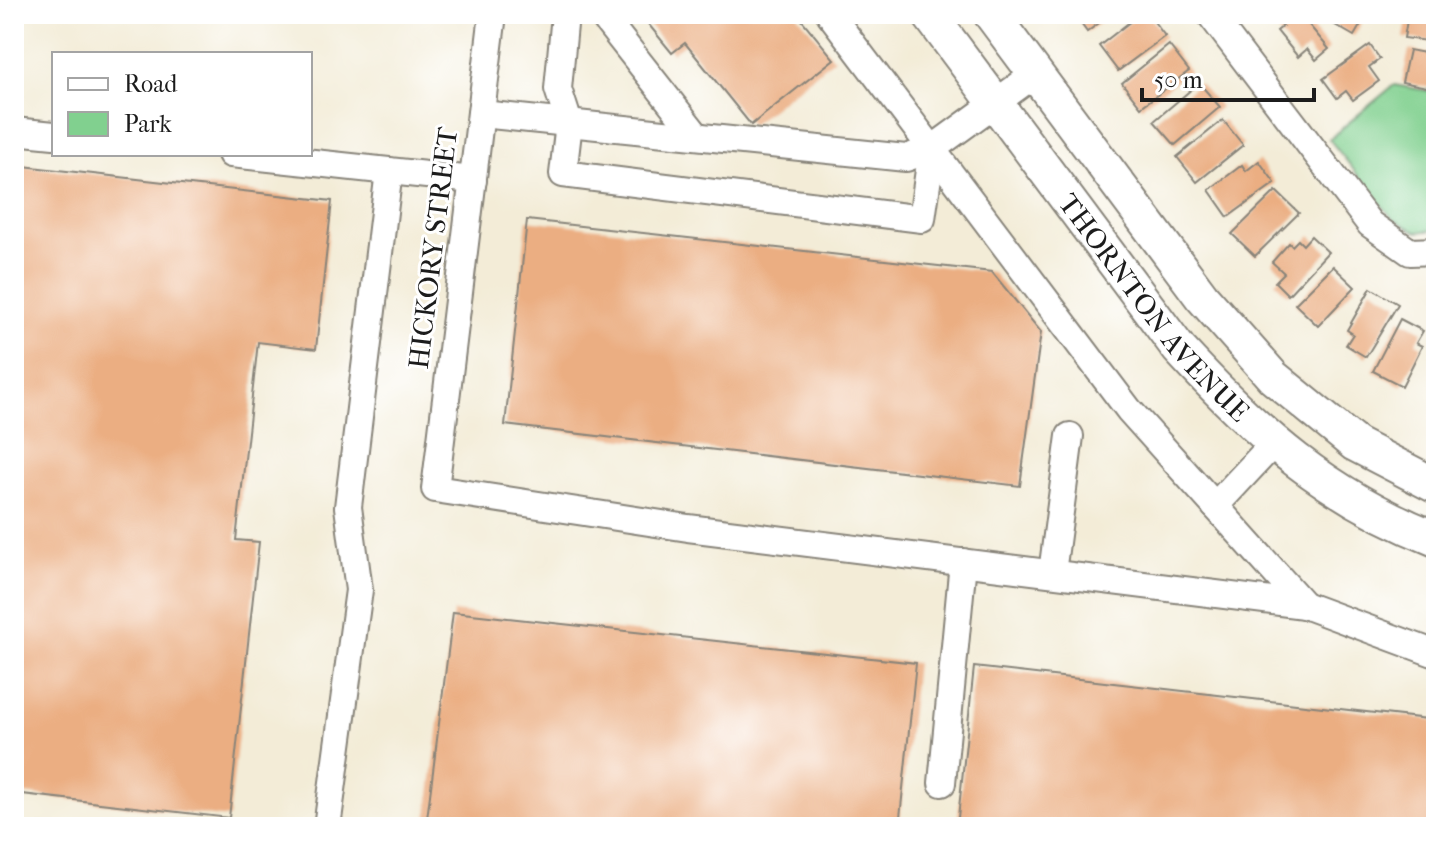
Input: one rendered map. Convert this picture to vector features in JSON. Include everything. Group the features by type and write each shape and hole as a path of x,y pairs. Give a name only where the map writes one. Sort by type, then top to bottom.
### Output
{"main road":[{"name":"THORNTON AVENUE","path":"929,14 1179,349 1223,397 1273,444 1356,501 1436,539"},
{"name":"THORNTON AVENUE","path":"991,14 1202,297 1273,377 1355,444 1436,486"}],"street":[{"name":"HICKORY STREET","path":"493,14 435,489 688,528 963,562"},
{"path":"565,14 558,89 569,123 563,174 922,219 932,149"},
{"path":"601,14 697,136"},
{"path":"830,14 1129,410 1304,605"},
{"path":"1210,14 1370,224 1410,252 1436,251"},
{"path":"481,114 906,158 932,149 1035,74"},
{"path":"14,131 52,135"},
{"path":"250,156 473,180"},
{"path":"327,827 359,590 348,507 389,171"},
{"path":"1052,573 1070,436"},
{"path":"1215,506 1273,444"},
{"path":"942,783 963,562 1304,605 1436,654"}],"green space":[{"path":"1394,85 1436,92 1436,230 1417,232 1393,219 1329,139"}],"building":[{"path":"640,14 797,14 834,59 751,125 685,43 672,53"},
{"path":"1074,14 1111,14 1087,32"},
{"path":"1140,14 1148,14 1165,36 1118,71 1099,46"},
{"path":"1281,14 1300,14 1329,49 1316,60 1307,49 1298,57 1277,31 1283,26 1276,18"},
{"path":"1316,14 1367,14 1354,36"},
{"path":"1408,14 1436,14 1436,42 1404,38"},
{"path":"1169,45 1189,71 1141,107 1122,83"},
{"path":"1370,45 1380,59 1369,67 1379,81 1353,100 1346,91 1337,98 1323,79"},
{"path":"1409,50 1436,55 1436,89 1402,82"},
{"path":"1199,83 1220,107 1175,145 1154,121"},
{"path":"1223,120 1243,145 1197,182 1177,157"},
{"path":"1259,161 1275,183 1228,217 1209,190 1242,165 1246,171"},
{"path":"14,165 332,201 316,349 258,342 236,540 259,542 229,818 14,793"},
{"path":"1276,191 1299,213 1255,256 1232,234"},
{"path":"527,220 992,272 1041,332 1020,486 505,425"},
{"path":"1311,236 1328,252 1288,295 1275,282 1284,273 1272,262 1289,243 1292,246 1298,240 1303,245"},
{"path":"1333,266 1355,287 1318,326 1295,304"},
{"path":"1371,288 1398,304 1366,357 1346,345 1353,334 1347,330"},
{"path":"1400,319 1423,331 1416,343 1422,346 1402,386 1373,371"},
{"path":"453,612 916,663 899,827 426,827"},
{"path":"974,667 1436,720 1436,827 957,827"}]}
